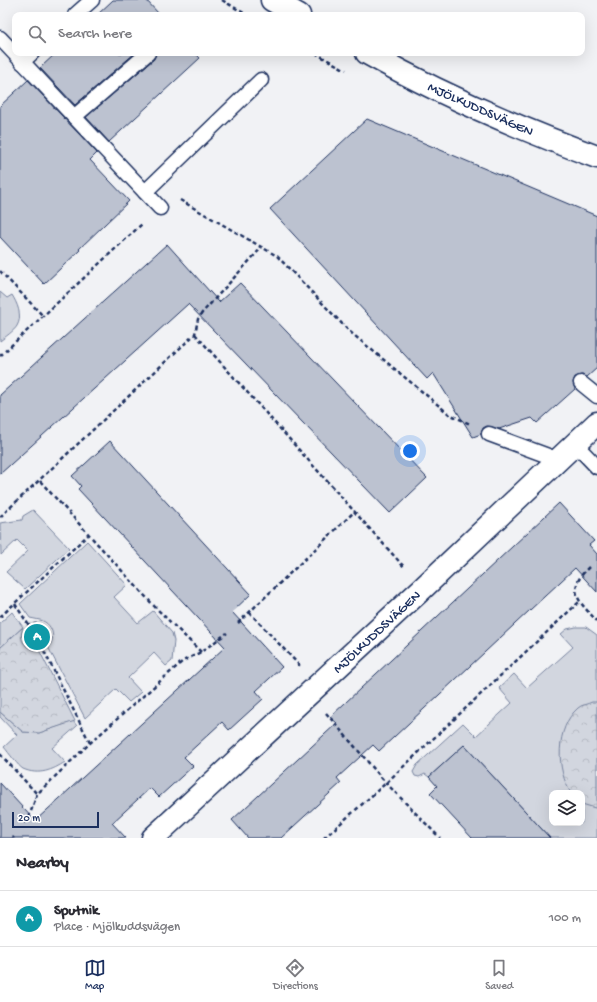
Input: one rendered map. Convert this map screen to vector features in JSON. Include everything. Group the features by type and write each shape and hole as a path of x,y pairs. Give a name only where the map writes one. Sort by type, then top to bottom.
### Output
{"street":[{"path":"272,0 294,12"},
{"name":"MJÖLKUDDSVÄGEN","path":"373,56 445,93 525,129 597,157"},
{"name":"MJÖLKUDDSVÄGEN","path":"153,838 423,588 597,423"}],"lane":[{"path":"78,12 92,0"},
{"path":"0,38 12,46"},
{"path":"74,118 145,56"},
{"path":"27,57 74,118 160,208"},
{"path":"145,192 261,80"},
{"path":"581,383 597,396"},
{"path":"489,434 559,460"},
{"path":"575,444 597,467"}],"path":[{"path":"222,0 242,12"},
{"path":"0,356 172,196 277,256 349,331 449,414 489,434"},
{"path":"0,517 195,334 198,319 202,313 262,247"},
{"path":"0,271 43,316"},
{"path":"195,334 423,588"},
{"path":"40,481 155,607 201,652"},
{"path":"238,623 354,511"},
{"path":"0,617 88,535"},
{"path":"589,567 579,578 577,595 580,602 597,621"},
{"path":"324,838 386,783 580,602"},
{"path":"15,604 30,627"},
{"path":"249,612 310,678 317,703 386,783 440,838"},
{"path":"36,624 43,627 47,637 44,643 41,645 31,645 26,640 26,633 30,627 36,624"},
{"path":"24,823 29,817 36,794 90,743 183,661 201,652 227,633"},
{"path":"41,645 90,743"},
{"path":"0,754 36,794"}],"green space":[{"path":"0,292 7,298 12,295 17,306 19,322 12,332 0,341"},
{"path":"33,510 69,548 25,589 6,572 28,551 17,540 1,555 0,523 22,520 23,516"},
{"path":"87,541 127,585 114,597 138,623 153,611 172,633 174,641 172,661 166,666 154,653 128,678 141,692 129,702 116,689 85,718 48,647 51,643 53,635 50,627 44,622 30,618 20,604"},
{"path":"12,612 23,627 0,648 0,623"},
{"path":"23,627 21,636 22,640 26,646 39,650 75,721 39,733 23,732 0,712 0,648"},
{"path":"586,627 597,635 597,838 550,838 464,745 429,777 425,774 419,777 415,776 413,772 417,765 463,723 476,736 512,703 499,688 514,674 527,688 573,647 561,634 567,629"},
{"path":"592,702 597,702 597,807 595,808 585,805 585,790 569,790 566,784 561,761 560,749 565,726 570,716 581,706"},
{"path":"0,712 23,732 39,733 73,721 77,726 52,748 65,762 51,770 40,772 23,769 4,747 17,735 0,717"}],"building":[{"path":"113,0 146,0 157,12 100,12"},
{"path":"53,56 132,56 75,105 40,68"},
{"path":"155,56 198,56 200,58 109,142 86,117 154,59"},
{"path":"28,80 97,153 90,160 129,201 44,284 0,237 0,106"},
{"path":"367,119 597,216 597,368 587,377 582,375 575,377 573,382 575,389 537,423 532,418 499,429 487,426 483,428 481,434 473,437 433,373 427,379 270,209"},
{"path":"167,244 219,302 240,283 427,478 390,513 188,304 0,474 0,395"},
{"path":"110,441 251,594 232,612 282,667 256,691 263,699 229,730 222,722 184,757 193,766 159,797 150,788 112,823 126,838 0,838 0,783 35,821 225,647 78,489 81,486 72,476"},
{"path":"559,503 594,541 589,545 597,554 597,592 575,568 379,751 373,745 337,778 341,783 281,838 248,838 232,820 337,723 330,717"},
{"path":"464,745 550,838 472,838 430,793 437,786 429,777"}],"place":[{"name":"Sputnik","path":"37,637"}]}
